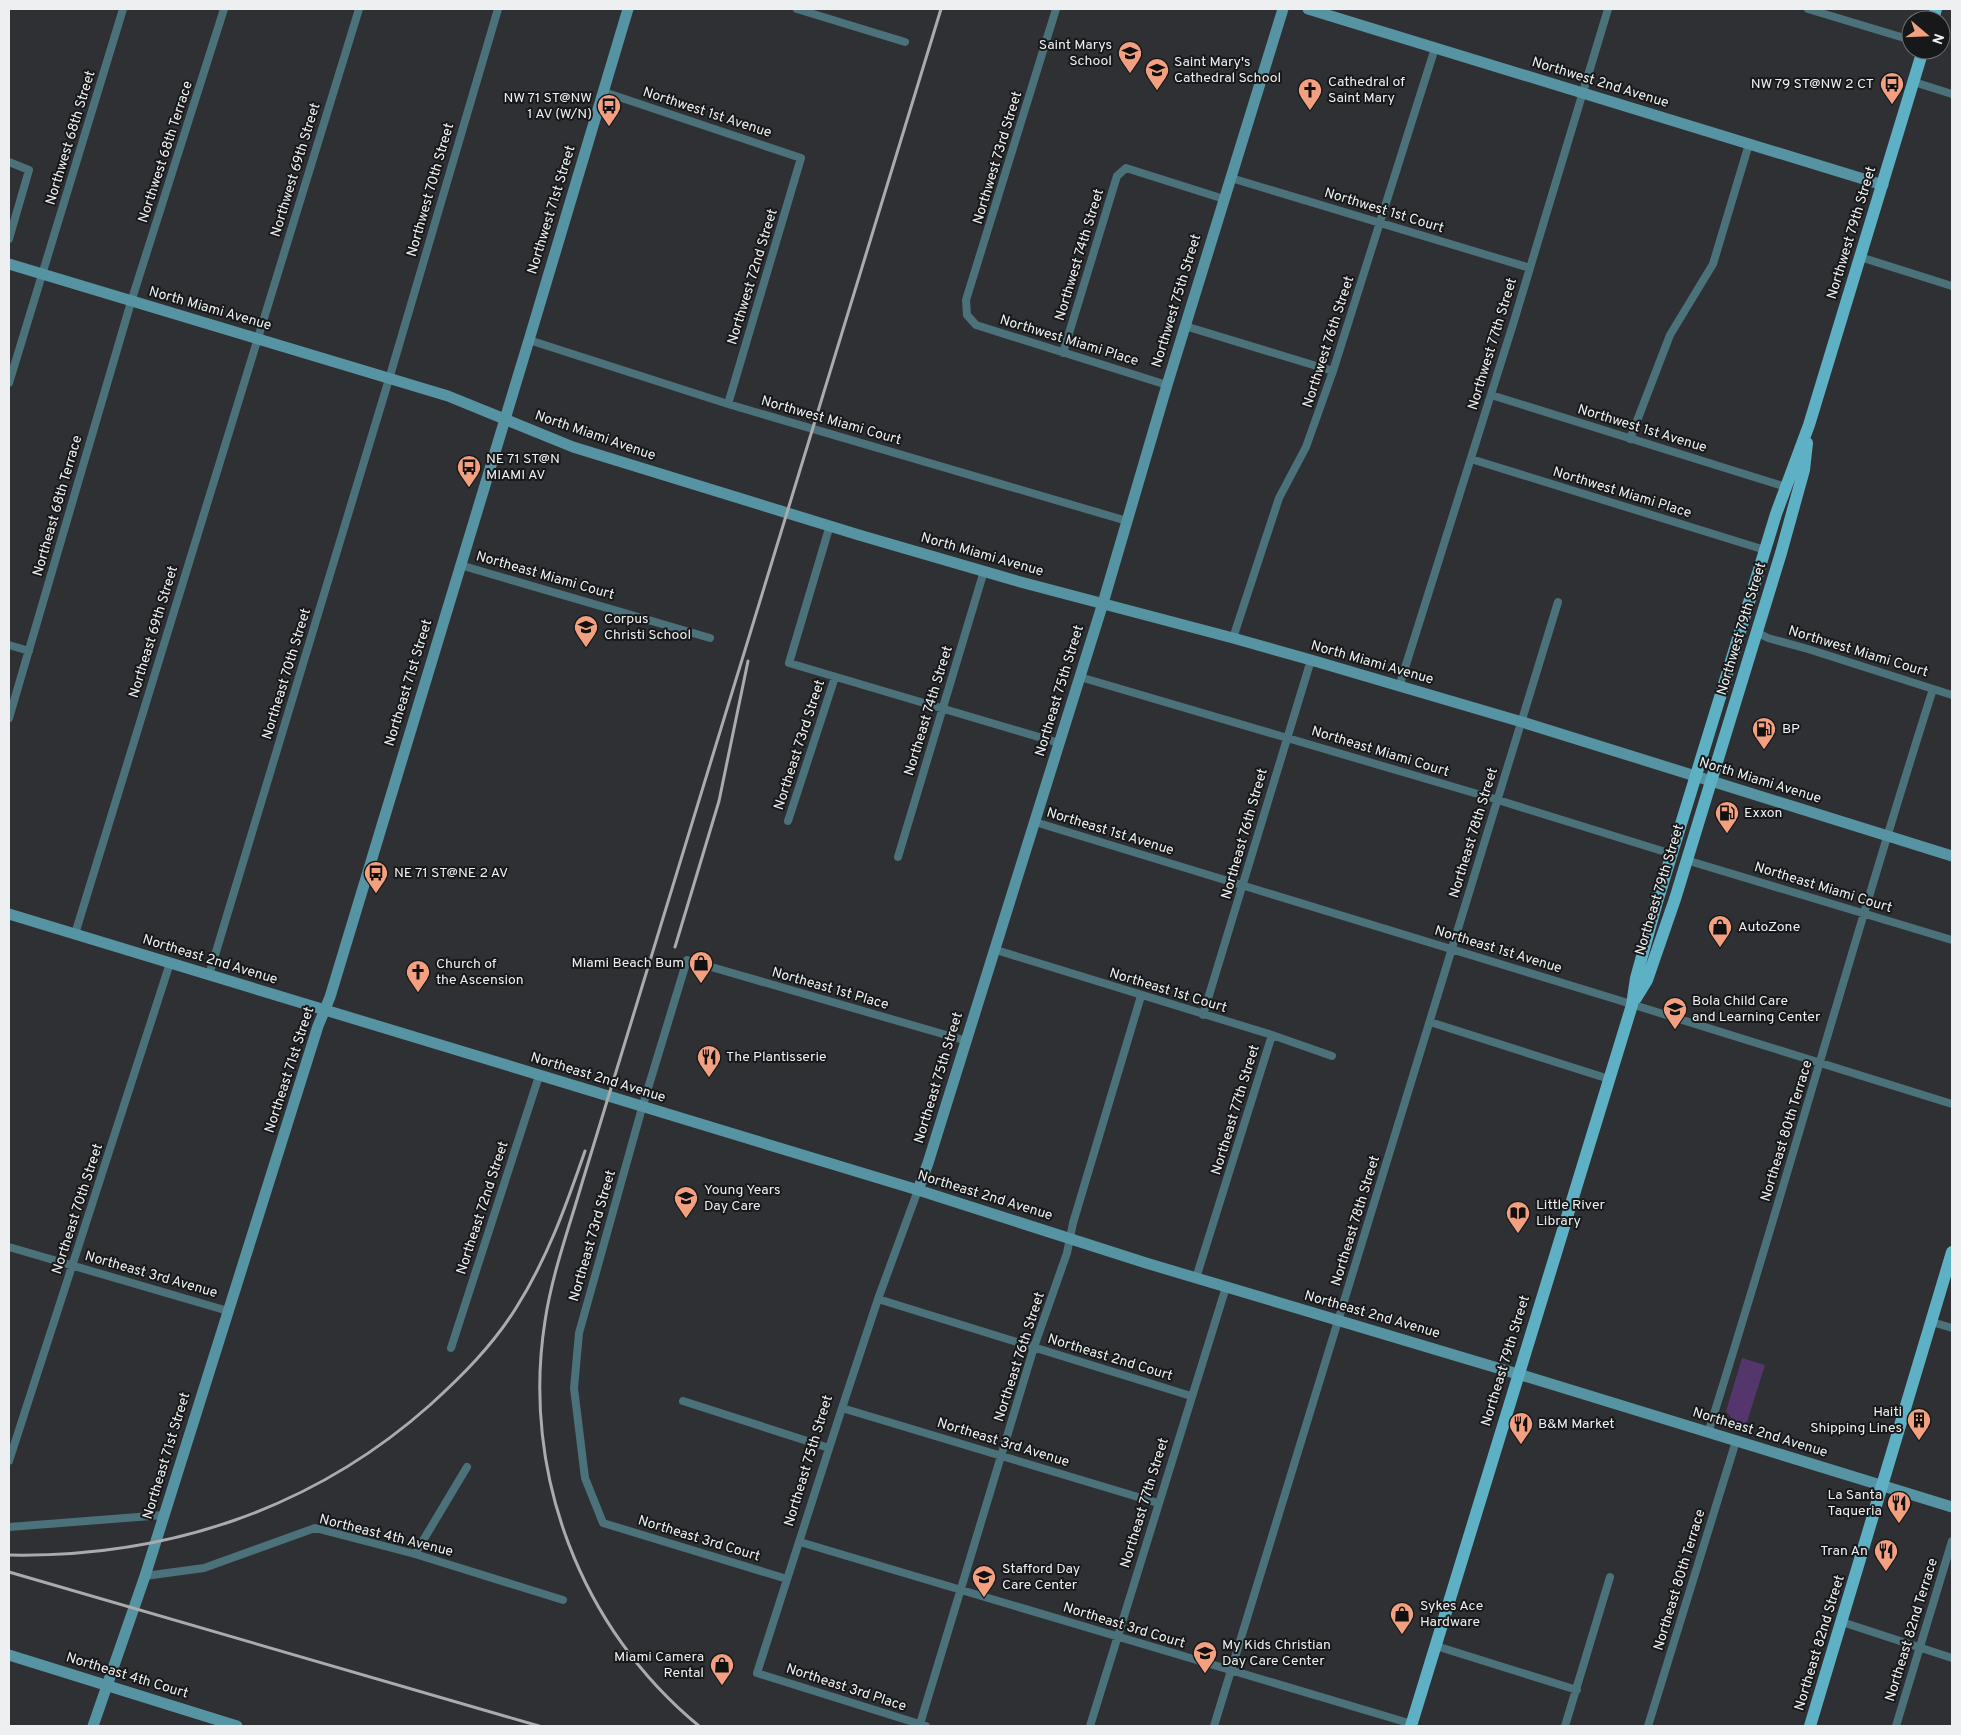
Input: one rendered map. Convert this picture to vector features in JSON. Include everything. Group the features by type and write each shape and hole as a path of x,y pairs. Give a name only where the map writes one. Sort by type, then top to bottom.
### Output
{"main road":[{"name":"Northwest 71st Street","path":"505,420 628,9"},
{"name":"Northwest 75th Street","path":"1103,603 1167,385 1283,9"},
{"name":"Northwest 2nd Avenue","path":"1308,9 1883,185"},
{"name":"Northwest 79th Street","path":"1696,777 1765,550 1809,425 1921,60"},
{"name":"North Miami Avenue","path":"9,264 448,396 573,447 984,572 1233,638 1522,722 1952,856"},
{"name":"Northeast 71st Street","path":"93,1726 145,1576 324,1011 505,420"},
{"name":"Northwest 79th Street","path":"1710,781 1804,470 1809,425"},
{"path":"1756,632 1755,620 1765,550"},
{"name":"Northeast 75th Street","path":"918,1190 996,950 1103,603"},
{"name":"Northeast 79th Street","path":"1412,1725 1632,1005 1636,978 1696,777"},
{"name":"Northeast 79th Street","path":"1632,1005 1647,980 1710,781"},
{"name":"Northeast 2nd Avenue","path":"9,914 642,1108 918,1190 1196,1278 1952,1507"},
{"name":"Northeast 82nd Street","path":"1810,1726 1952,1252"},
{"name":"Northeast 4th Court","path":"9,1655 237,1726"}],"street":[{"name":"Northwest 68th Street","path":"9,383 123,9"},
{"name":"Northwest 68th Terrace","path":"131,302 224,9"},
{"name":"Northwest 69th Street","path":"257,338 359,9"},
{"name":"Northwest 70th Street","path":"389,379 498,9"},
{"path":"796,9 812,11 905,42"},
{"name":"Northwest 73rd Street","path":"967,316 966,300 1056,9"},
{"name":"Northwest 77th Street","path":"1399,687 1491,395 1608,9"},
{"path":"1808,9 1901,37"},
{"name":"Northwest 76th Street","path":"1233,638 1279,498 1306,447 1334,371 1434,48"},
{"path":"1914,82 1952,94"},
{"name":"Northwest 1st Avenue","path":"604,92 802,158"},
{"path":"1630,439 1670,335 1713,264 1749,144"},
{"name":"Northwest 72nd Street","path":"728,404 802,158"},
{"path":"9,162 29,170 9,239"},
{"name":"Northwest 74th Street","path":"1063,353 1117,176 1126,168 1224,199"},
{"name":"Northwest 1st Court","path":"1231,178 1530,268"},
{"path":"1860,257 1952,286"},
{"name":"Northeast 68th Terrace","path":"9,718 131,302"},
{"name":"Northwest Miami Place","path":"967,316 976,325 1167,385"},
{"path":"1185,326 1334,371"},
{"name":"Northeast 69th Street","path":"75,934 257,338"},
{"name":"Northwest Miami Court","path":"529,340 728,404 1126,521"},
{"name":"Northeast 70th Street","path":"209,976 389,379"},
{"name":"Northwest 1st Avenue","path":"1491,395 1786,487"},
{"name":"Northwest Miami Place","path":"1471,459 1765,550"},
{"path":"830,525 789,663 1059,743"},
{"name":"Northeast Miami Court","path":"460,564 710,638"},
{"name":"Northeast 74th Street","path":"898,857 984,572"},
{"name":"Northeast 78th Street","path":"1214,1726 1558,602"},
{"name":"Northwest Miami Court","path":"1756,632 1768,638 1952,694"},
{"path":"9,645 29,651"},
{"name":"Northeast 76th Street","path":"1203,1015 1311,660"},
{"name":"Northeast 73rd Street","path":"788,821 835,677"},
{"name":"Northeast Miami Court","path":"1080,677 1498,800 1672,854"},
{"name":"Northeast 80th Terrace","path":"1708,1433 1820,1064 1863,914 1933,688"},
{"name":"Northeast 1st Avenue","path":"1035,822 1952,1104"},
{"name":"Northeast Miami Court","path":"1686,860 1952,940"},
{"name":"Northeast 1st Court","path":"996,950 1272,1035 1332,1056"},
{"name":"Northeast 73rd Street","path":"604,1523 586,1478 584,1468 574,1388 579,1333 642,1108 687,960"},
{"name":"Northeast 1st Place","path":"687,960 966,1041"},
{"name":"Northeast 70th Street","path":"9,1461 170,964"},
{"name":"Northeast 76th Street","path":"923,1725 961,1590 1034,1347 1067,1253 1073,1223 1142,996"},
{"path":"1430,1022 1609,1079"},
{"name":"Northeast 77th Street","path":"1196,1278 1272,1035"},
{"name":"Northeast 72nd Street","path":"452,1348 539,1076"},
{"name":"Northeast 75th Street","path":"758,1673 878,1299 918,1190"},
{"name":"Northeast 3rd Avenue","path":"9,1247 228,1311"},
{"name":"Northeast 77th Street","path":"1090,1726 1226,1287"},
{"name":"Northeast 2nd Court","path":"878,1299 1191,1396"},
{"path":"1932,1322 1952,1328"},
{"path":"683,1400 829,1448"},
{"name":"Northeast 3rd Avenue","path":"842,1408 1158,1503"},
{"name":"Northeast 80th Terrace","path":"1648,1726 1736,1441"},
{"path":"415,1554 467,1467"},
{"path":"9,1527 164,1515"},
{"name":"Northeast 3rd Court","path":"604,1523 787,1579"},
{"name":"Northeast 4th Avenue","path":"145,1576 204,1568 315,1528 415,1554 563,1600"},
{"name":"Northeast 82nd Terrace","path":"1896,1726 1952,1541"},
{"name":"Northeast 3rd Court","path":"800,1542 1412,1725"},
{"path":"1565,1726 1610,1577"},
{"path":"1842,1622 1952,1658"},
{"path":"1436,1646 1577,1690"},
{"name":"Northeast 3rd Place","path":"758,1673 923,1725"}],"shaded area":[{"path":"1742,1358 1765,1365 1746,1425 1733,1420 1726,1411"}],"railway":[{"path":"699,1726 658,1687 622,1643 592,1595 569,1544 552,1490 542,1435 540,1378 545,1321 556,1269 566,1234 941,9"},
{"path":"675,947 719,801 748,661"},
{"path":"9,1555 67,1554 124,1548 180,1537 234,1520 286,1499 336,1473 384,1442 454,1383 476,1360 507,1322 537,1271 563,1212 585,1151"},
{"path":"9,1572 539,1726"}],"place":[{"name":"Saint Marys School","path":"1130,74"},
{"name":"Saint Mary's Cathedral School","path":"1157,91"},
{"name":"NW 79 ST@NW 2 CT","path":"1892,105"},
{"name":"Cathedral of Saint Mary","path":"1310,111"},
{"name":"NW 71 ST@NW 1 AV (W/N)","path":"609,127"},
{"name":"NE 71 ST@N MIAMI AV","path":"469,488"},
{"name":"Corpus Christi School","path":"586,648"},
{"name":"BP","path":"1764,750"},
{"name":"Exxon","path":"1727,834"},
{"name":"NE 71 ST@NE 2 AV","path":"376,894"},
{"name":"AutoZone","path":"1720,948"},
{"name":"Miami Beach Bum","path":"701,984"},
{"name":"Church of the Ascension","path":"418,993"},
{"name":"Bola Child Care and Learning Center","path":"1675,1030"},
{"name":"The Plantisserie","path":"709,1078"},
{"name":"Young Years Day Care","path":"686,1219"},
{"name":"Little River Library","path":"1518,1234"},
{"name":"Haiti Shipping Lines","path":"1919,1441"},
{"name":"B&M Market","path":"1521,1445"},
{"name":"La Santa Taqueria","path":"1899,1524"},
{"name":"Tran An","path":"1886,1572"},
{"name":"Stafford Day Care Center","path":"984,1598"},
{"name":"Sykes Ace Hardware","path":"1402,1635"},
{"name":"My Kids Christian Day Care Center","path":"1205,1674"},
{"name":"Miami Camera Rental","path":"722,1686"}]}
